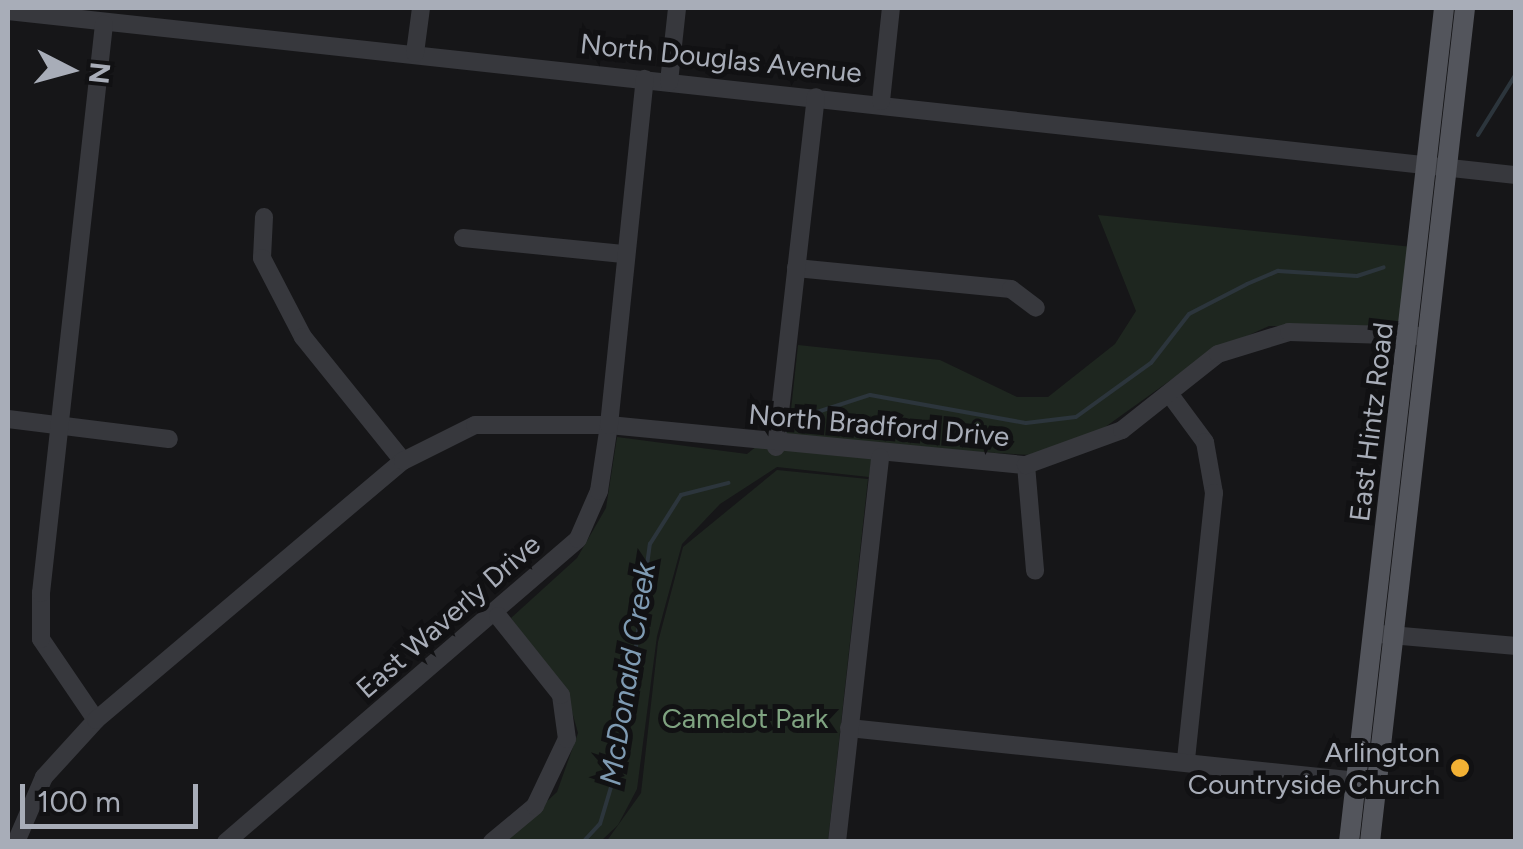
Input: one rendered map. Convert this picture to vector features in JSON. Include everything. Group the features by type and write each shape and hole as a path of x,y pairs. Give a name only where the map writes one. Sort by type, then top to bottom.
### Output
{"main road":[{"name":"East Hintz Road","path":"1438,167 1444,8"},
{"name":"East Hintz Road","path":"1349,842 1366,782 1438,167 1465,8"},
{"name":"East Hintz Road","path":"1366,782 1370,842"}],"street":[{"path":"174,28 176,8"},
{"path":"415,53 421,8"},
{"path":"668,82 677,8"},
{"path":"881,101 891,8"},
{"name":"North Douglas Avenue","path":"8,10 104,24 881,101 1516,175"},
{"path":"96,720 41,639 104,24"},
{"name":"East Waverly Drive","path":"226,842 498,616 578,538 598,491 609,425 623,254 645,79"},
{"path":"776,446 816,97"},
{"path":"264,216 262,258 303,337 403,461"},
{"path":"463,238 623,254"},
{"path":"796,268 1011,289 1036,308"},
{"name":"North Bradford Drive","path":"16,842 44,777 96,720 403,461 474,426 609,425 880,457 1026,465 1122,430 1171,396 1218,354 1289,332 1418,336"},
{"path":"1171,396 1205,442 1214,493 1186,759"},
{"path":"8,419 169,439"},
{"path":"837,842 880,457"},
{"path":"1026,465 1035,571"},
{"path":"492,842 535,806 567,739 561,695 498,616"},
{"path":"1384,635 1516,646"},
{"path":"850,728 1186,759 1366,782"}],"green space":[{"path":"1098,215 1413,247 1403,327 1269,326 1207,354 1094,435 1031,455 873,446 869,477 777,467 720,504 682,544 657,636 637,789 618,825 601,841 503,842 557,792 578,733 567,694 511,618 577,558 606,508 617,437 747,454 790,419 798,345 940,360 1017,397 1048,397 1115,344 1136,311"},
{"name":"Camelot Park","path":"777,470 868,479 828,841 606,842 641,793 658,642 683,547"}],"waterway":[{"name":"McDonald Creek","path":"1478,135 1516,74"},
{"name":"McDonald Creek","path":"811,414 870,395 1026,423 1076,417 1151,363 1189,314 1247,284 1278,271 1357,276 1384,267"},
{"name":"McDonald Creek","path":"583,842 600,824 622,750 650,544 681,495 728,483"}],"place":[{"name":"Arlington Countryside Church","path":"1460,768"}]}
